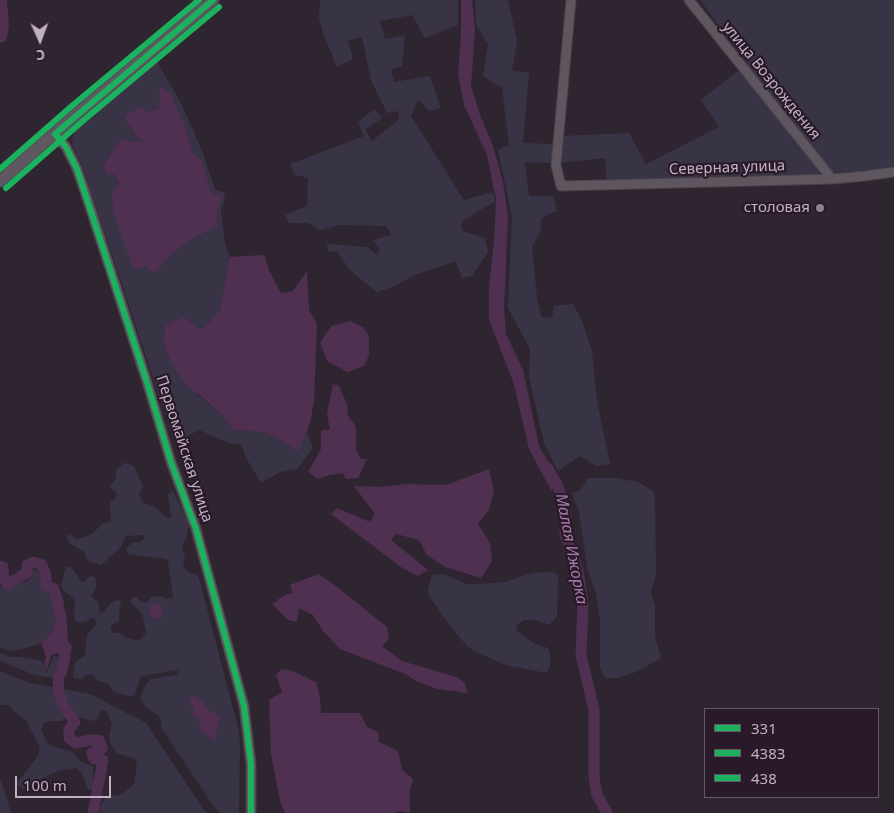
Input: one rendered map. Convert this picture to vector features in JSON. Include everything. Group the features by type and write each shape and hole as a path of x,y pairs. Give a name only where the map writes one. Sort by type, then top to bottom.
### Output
{"main road":[{"path":"0,181 213,0"}],"street":[{"path":"563,0 569,14"},
{"path":"569,14 571,0"},
{"name":"улица Возрождения","path":"689,0 832,179"},
{"name":"Северная улица","path":"569,14 556,166 561,186 832,179 894,172"},
{"name":"Первомайская улица","path":"55,134 66,147 77,169 171,462 196,529 244,706 251,764 251,813"}],"shaded area":[{"path":"0,0 7,0 9,27 6,41 0,43"},
{"path":"320,0 458,0 458,25 425,38 412,15 380,21 385,39 405,35 402,66 391,69 394,82 430,76 441,108 429,111 418,100 411,116 464,200 493,192 495,201 461,222 462,231 485,238 488,252 472,276 462,278 456,261 415,275 393,287 377,292 351,271 337,252 328,251 327,244 367,247 377,255 380,248 372,240 392,235 386,226 340,225 320,230 308,223 289,223 285,215 307,206 308,178 295,175 290,164 364,136 358,122 374,109 382,118 365,130 372,141 399,120 398,111 387,113 371,80 362,37 348,40 353,59 337,67 323,33 319,17"},
{"path":"461,0 472,0 475,30 471,86 480,115 493,146 503,182 508,217 504,308 506,334 523,370 539,446 555,473 552,492 529,449 514,384 489,320 489,287 496,200 487,155 464,105 458,74"},
{"path":"475,0 508,0 517,41 512,70 529,73 523,143 553,144 551,163 525,162 529,196 553,196 557,211 545,216 541,220 541,230 532,247 537,298 541,317 552,318 554,306 573,304 582,321 592,351 597,401 610,464 596,466 580,456 558,471 544,443 529,377 530,349 508,308 512,216 498,150 509,145 502,88 483,76 488,44 476,24"},
{"path":"700,0 894,0 894,167 863,172 833,173 747,64"},
{"path":"156,60 183,107 203,153 215,190 224,192 225,199 221,210 225,244 230,257 220,310 202,330 197,395 222,415 233,430 267,433 283,441 298,452 306,431 313,448 297,469 280,472 261,483 246,458 242,445 229,443 199,430 175,443 83,168 72,144 74,127","holes":["170,92 186,128 192,152 202,161 212,194 218,206 217,227 192,239 165,260 161,268 147,266 115,174 104,165 111,154 141,143 124,117 148,113 159,108"]},
{"path":"738,71 765,100 823,173 820,175 607,182 605,158 559,163 561,136 629,133 646,164 719,127 701,100"},
{"path":"160,87 170,92 186,128 192,152 202,161 212,194 223,196 218,207 217,227 192,239 165,260 161,268 153,272 147,266 133,269 113,210 112,193 119,184 115,174 106,174 104,165 120,140 141,142 124,117 141,107 148,113 159,108"},
{"path":"264,255 281,293 293,291 307,271 309,310 317,324 314,401 310,424 298,452 283,441 267,433 233,430 222,415 184,382 172,363 163,341 166,325 183,317 202,330 220,310 230,257"},
{"path":"350,321 363,327 369,336 369,355 364,366 348,372 327,361 320,343 331,326"},
{"path":"333,384 339,386 347,404 348,416 356,427 356,450 361,459 367,459 358,478 346,479 343,473 318,479 308,472 321,449 321,430 330,430 327,414"},
{"path":"124,463 135,467 143,485 139,495 143,503 154,506 169,518 171,516 168,494 173,491 189,524 182,547 185,557 183,566 189,572 198,575 239,731 239,813 221,813 215,808 162,729 160,717 147,708 140,698 146,684 151,679 176,675 177,670 140,676 139,685 135,695 132,697 117,693 112,690 109,684 99,681 91,674 85,675 81,679 74,678 73,675 75,663 85,655 87,635 97,624 93,617 85,622 75,620 75,601 63,590 61,585 66,567 71,567 82,582 89,577 93,576 95,578 97,586 91,596 98,602 100,613 103,613 111,603 117,600 120,601 119,621 110,626 112,631 137,641 146,632 142,613 131,603 132,597 137,597 146,603 152,597 159,596 168,599 173,597 168,561 166,559 127,554 127,547 132,543 141,542 145,538 144,535 126,536 121,547 101,565 88,561 84,552 68,542 68,535 75,539 82,538 93,533 102,524 111,522 110,503 117,494 109,487 115,480 117,469"},
{"path":"489,469 494,491 489,510 478,524 490,543 492,561 481,578 445,567 427,555 419,540 396,534 391,540 428,570 418,576 401,567 331,514 337,508 370,522 375,514 354,486 446,485"},
{"path":"587,478 615,478 638,482 653,491 655,500 656,575 651,592 655,606 655,637 661,658 636,672 618,678 605,678 600,668 600,619 596,594 587,567 579,512 572,493 579,491 586,483"},
{"path":"34,569 39,572 43,587 51,592 58,616 51,633 41,643 23,649 12,651 0,648 0,587 28,581 31,570"},
{"path":"532,573 555,573 558,576 557,616 549,625 535,620 524,620 517,625 516,630 535,644 548,648 550,666 547,673 505,665 474,651 454,631 429,596 428,590 432,575 444,574 467,584 479,584 505,582"},
{"path":"318,574 387,627 389,639 382,646 402,661 456,677 464,682 468,693 437,689 416,681 405,674 340,649 323,631 313,615 299,608 297,622 288,620 272,604 286,594 293,594 290,585"},
{"path":"59,599 66,613 68,641 72,646 68,667 64,672 60,670 61,659 58,653 51,655 47,670 44,666 46,656 41,643 51,633 58,616 53,600"},
{"path":"152,602 162,606 163,616 154,620 148,610"},
{"path":"0,653 11,657 39,660 47,672 55,656 60,659 59,672 56,678 35,675 0,661"},
{"path":"281,669 293,671 316,682 320,697 321,713 360,713 367,727 378,732 379,742 398,751 402,770 413,779 410,790 410,813 399,811 394,813 285,813 280,801 271,754 269,700 282,692 276,675"},
{"path":"0,671 30,683 90,694 146,723 206,813 100,813 100,807 107,796 119,795 134,784 137,765 135,759 117,753 112,747 109,736 112,724 107,712 102,709 97,719 91,721 72,714 61,721 44,723 41,729 46,741 51,746 73,752 81,762 93,766 93,790 88,789 82,773 77,768 58,771 39,780 33,788 22,789 16,784 38,756 40,747 26,720 9,705 0,705"},
{"path":"192,696 201,700 209,710 220,716 215,741 201,731 199,720 192,714 194,709 189,703"},
{"path":"0,778 11,813 0,813"}],"waterway":[{"name":"Малая Ижорка","path":"547,467 558,486 566,517 565,534 578,571 583,604 581,655 594,710 594,777 597,795 607,813"},
{"path":"0,566 3,567 4,579 7,584 27,573 27,565 34,562 42,565 46,576 46,586 54,589 59,613"},
{"path":"65,656 59,676 58,690 63,705 75,722 69,729 69,738 76,743 99,740 102,748 92,753 94,759 103,760 93,813"}],"transit line":[{"name":"438","path":"0,169 73,105 199,0"},
{"name":"331","path":"55,134 213,0"},
{"name":"438З","path":"6,188 219,7"},
{"name":"331","path":"55,134 66,147 77,169 146,379 171,462 196,529 244,706 251,764 251,813"}],"place":[{"name":"столовая","path":"820,208"}]}
